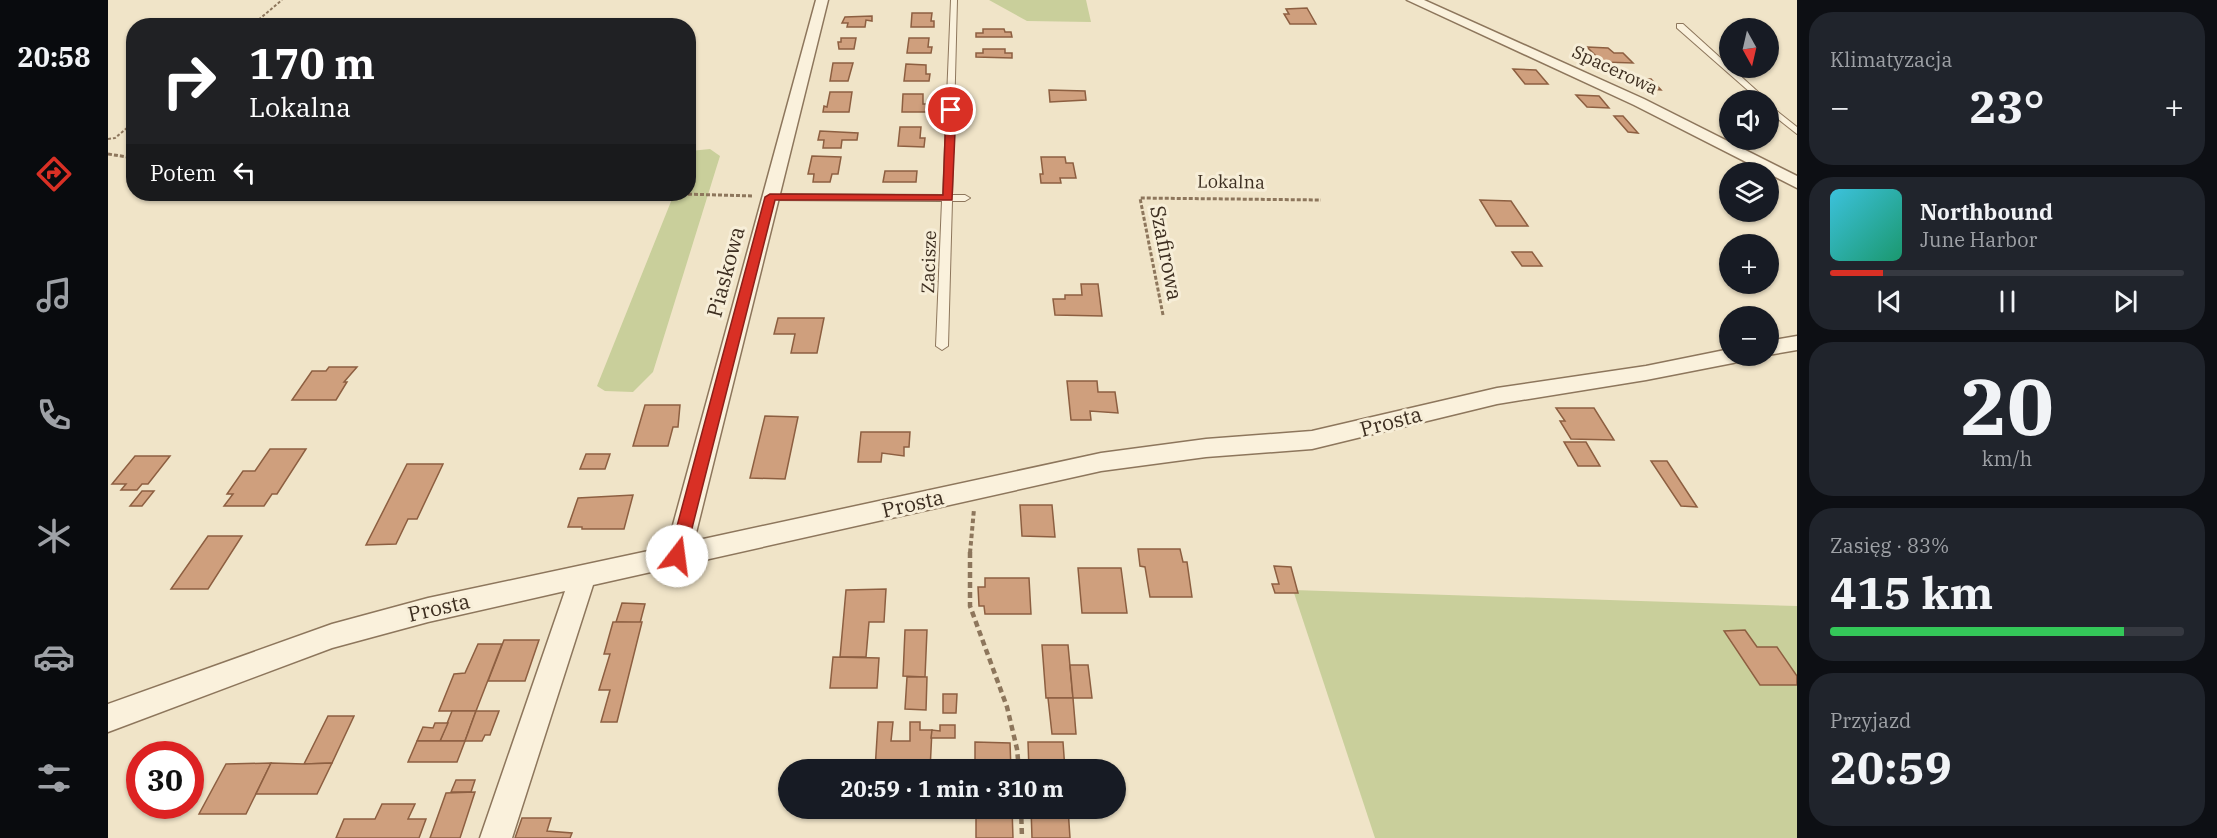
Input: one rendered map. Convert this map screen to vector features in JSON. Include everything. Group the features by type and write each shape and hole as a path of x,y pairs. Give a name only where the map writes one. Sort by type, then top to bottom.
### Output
{"street":[{"name":"Piaskowa","path":"677,556 822,0"},
{"name":"Spacerowa","path":"1413,0 1639,102 1797,183"},
{"path":"1779,346 1797,343"},
{"name":"Prosta","path":"108,718 332,636 422,611 1101,462 1206,448 1312,440 1497,396 1646,373 1719,359"},
{"path":"496,838 584,576"}],"lane":[{"name":"Zacisze","path":"942,346 954,0"},
{"path":"1680,26 1752,90"},
{"path":"1779,115 1797,131"},
{"path":"770,197 965,198"}],"path":[{"path":"261,18 282,0"},
{"path":"108,139 115,138 126,129"},
{"path":"108,154 126,157"},
{"path":"696,194 770,197"},
{"name":"Lokalna","path":"1140,198 1321,200"},
{"name":"Szafirowa","path":"1140,198 1163,315"},
{"path":"975,490 969,603 1009,715 1019,759"},
{"path":"1021,819 1022,838"}],"green space":[{"path":"989,0 1086,0 1091,22 1027,21"},
{"path":"710,149 720,156 653,372 633,392 605,391 597,386 671,201 696,201 696,150"},
{"path":"1293,590 1797,606 1797,838 1375,838"}],"building":[{"path":"1307,8 1316,24 1290,24 1284,14 1289,14 1286,9"},
{"path":"912,13 932,13 931,21 934,21 934,27 911,27"},
{"path":"872,16 872,21 866,20 865,27 847,27 848,23 842,23 845,17"},
{"path":"983,29 1004,29 1005,32 1011,32 1012,37 976,37 976,33 983,33"},
{"path":"841,38 856,38 854,49 839,49 838,42 841,42"},
{"path":"909,38 929,38 928,47 932,47 931,53 907,53"},
{"path":"1587,47 1608,48 1614,53 1623,53 1633,63 1602,62"},
{"path":"983,49 1005,49 1005,53 1012,53 1012,58 976,57 976,53 983,53"},
{"path":"833,63 853,63 848,81 830,81"},
{"path":"906,64 926,65 926,74 930,74 929,81 904,81"},
{"path":"1513,69 1536,70 1548,84 1525,84"},
{"path":"1635,79 1651,79 1661,90 1645,89"},
{"path":"1049,90 1085,91 1086,100 1050,102"},
{"path":"830,92 852,92 849,112 823,112 824,106 827,107"},
{"path":"903,94 923,94 923,104 928,104 927,112 902,112"},
{"path":"1576,95 1599,96 1609,108 1587,107"},
{"path":"1614,116 1623,116 1638,133 1628,132"},
{"path":"900,127 921,127 920,138 925,138 924,147 898,146"},
{"path":"820,131 858,133 857,140 842,140 841,148 823,148 824,140 818,140"},
{"path":"812,156 841,157 838,174 832,174 830,182 813,182 814,174 808,174"},
{"path":"1041,157 1065,157 1066,163 1073,163 1076,178 1060,178 1061,183 1041,183 1040,174 1043,174"},
{"path":"885,171 917,171 916,182 883,182"},
{"path":"1480,200 1511,201 1528,226 1496,226"},
{"path":"1512,252 1532,252 1542,266 1522,266"},
{"path":"1081,284 1098,284 1102,316 1055,315 1053,299 1065,299 1065,295 1082,295"},
{"path":"778,318 824,318 817,353 791,353 795,334 774,334"},
{"path":"329,367 357,367 344,382 347,382 336,400 292,400 312,371 326,371"},
{"path":"1067,381 1097,381 1098,392 1115,392 1118,413 1090,411 1091,420 1071,420"},
{"path":"645,405 680,405 678,427 673,427 668,446 633,446"},
{"path":"1556,408 1594,408 1614,440 1571,439 1560,421 1565,421"},
{"path":"765,416 798,417 785,479 750,478"},
{"path":"861,432 910,432 909,447 904,447 904,456 882,453 881,462 858,462"},
{"path":"1564,442 1586,442 1600,466 1578,466"},
{"path":"270,449 306,449 277,494 272,494 264,506 224,506 233,494 227,494 243,471 255,471"},
{"path":"586,454 610,454 605,469 580,469"},
{"path":"135,456 170,456 148,484 142,484 137,490 121,490 126,484 112,484"},
{"path":"1651,461 1667,461 1697,507 1681,506"},
{"path":"407,464 443,464 417,519 408,519 396,544 366,545"},
{"path":"142,491 154,491 142,506 130,506"},
{"path":"633,495 624,529 568,527 578,498"},
{"path":"1020,505 1052,505 1055,537 1022,536"},
{"path":"208,536 242,536 208,589 171,589"},
{"path":"1138,549 1180,549 1183,562 1187,562 1192,597 1150,597 1145,567 1140,566"},
{"path":"1274,566 1291,567 1298,593 1275,593 1272,584 1279,584"},
{"path":"1078,568 1121,568 1127,613 1082,613"},
{"path":"985,578 1029,578 1031,614 985,614 984,606 979,606 978,587 985,587"},
{"path":"886,589 884,622 869,622 866,657 840,657 846,590"},
{"path":"622,603 645,604 640,623 616,622"},
{"path":"613,622 642,622 617,722 601,722 610,690 599,690 610,654 604,654"},
{"path":"905,630 927,630 925,677 903,676"},
{"path":"1745,630 1757,647 1777,647 1797,676 1797,685 1760,685 1724,631"},
{"path":"504,640 539,640 525,681 488,681"},
{"path":"478,644 502,644 476,711 439,711 454,674 465,673"},
{"path":"1042,645 1068,645 1073,698 1046,698"},
{"path":"833,657 879,658 877,688 830,688"},
{"path":"1070,665 1088,665 1092,698 1073,698"},
{"path":"907,677 927,677 926,710 905,709"},
{"path":"943,694 957,694 956,713 943,713"},
{"path":"1048,698 1073,698 1076,734 1052,734"},
{"path":"452,711 476,711 465,741 440,741"},
{"path":"476,711 499,711 490,735 485,735 482,741 465,741"},
{"path":"328,716 354,716 332,763 304,764"},
{"path":"878,722 893,722 891,741 910,741 910,722 920,722 920,730 932,730 931,759 876,759"},
{"path":"435,723 448,723 440,741 417,741 423,727 433,728"},
{"path":"940,725 955,725 955,738 931,738 932,730 940,731"},
{"path":"417,741 465,741 457,762 408,762"},
{"path":"975,742 1010,743 1011,759 975,759"},
{"path":"1028,742 1063,742 1064,759 1029,759"},
{"path":"271,763 246,814 204,814 204,805 226,764"},
{"path":"271,763 332,763 317,794 256,794"},
{"path":"456,780 475,780 471,792 451,792"},
{"path":"475,792 460,838 430,838 446,793"},
{"path":"382,804 415,804 408,819 426,819 419,838 336,838 344,819 375,819"},
{"path":"522,818 551,818 547,831 572,833 570,838 515,838"},
{"path":"976,819 1012,819 1013,838 976,838"},
{"path":"1031,819 1069,819 1070,838 1032,838"}],"route":[{"path":"677,556 770,197 948,198 951,110"}]}
